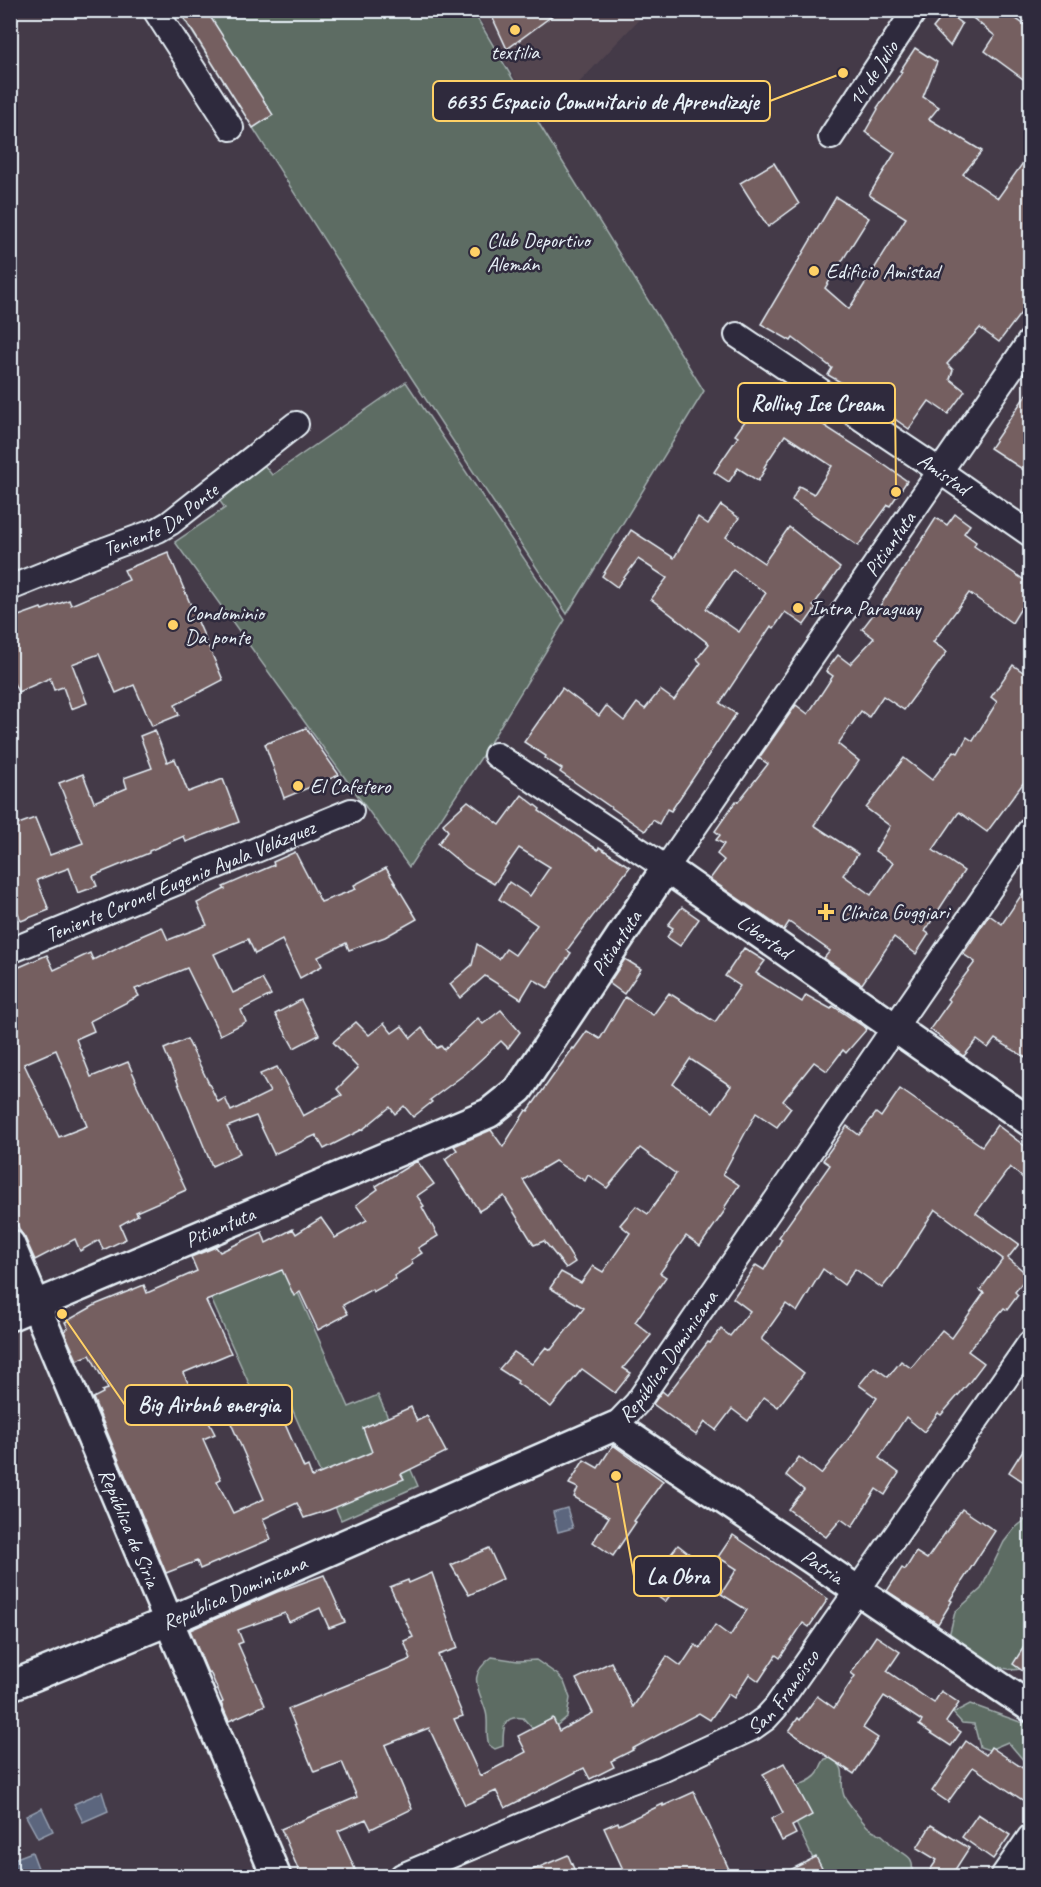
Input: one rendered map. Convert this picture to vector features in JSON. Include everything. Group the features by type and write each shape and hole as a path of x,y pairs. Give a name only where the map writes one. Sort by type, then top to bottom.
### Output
{"street":[{"path":"155,10 231,128"},
{"name":"14 de Julio","path":"831,137 915,10"},
{"name":"Amistad","path":"737,335 941,471 1030,534"},
{"name":"Pitiantuta","path":"23,1310 489,1113 519,1089 666,868 1030,341"},
{"name":"Teniente Da Ponte","path":"10,588 164,526 296,424"},
{"name":"Libertad","path":"496,755 666,868 1030,1122"},
{"name":"Teniente Coronel Eugenio Ayala Velázquez","path":"10,951 351,811"},
{"name":"República Dominicana","path":"10,1686 169,1621 615,1425 637,1403 1030,830"},
{"name":"República de Siria","path":"10,1244 23,1310 169,1621 276,1876"},
{"name":"San Francisco","path":"402,1876 605,1791 664,1769 752,1728 776,1707 1030,1343"},
{"name":"Patria","path":"615,1425 1030,1707"},
{"path":"1003,1876 1030,1837"}],"shaded area":[{"path":"475,11 647,11 541,123"}],"green space":[{"name":"Club Deportivo Alemán","path":"179,11 473,11 541,127 704,391 567,614 411,377"},
{"path":"406,382 565,620 480,759 409,867 175,542 225,508 216,496 261,461 272,475"},
{"path":"275,1241 349,1407 378,1395 418,1486 341,1520 286,1395 259,1406 200,1274"},
{"path":"1030,1516 1030,1665 1020,1669 1010,1669 988,1662 949,1636 955,1612 981,1589 1004,1542 1015,1528"},
{"path":"492,1657 518,1661 536,1660 558,1675 564,1682 570,1698 567,1717 556,1726 533,1729 523,1718 516,1717 507,1721 505,1725 503,1746 495,1749 489,1745 487,1716 478,1689 477,1676 479,1670"},
{"path":"970,1704 1020,1722 1030,1723 1030,1768 1008,1742 989,1750 980,1747 974,1724 962,1723 953,1713"},
{"path":"833,1758 841,1768 844,1796 868,1827 882,1835 910,1858 912,1876 829,1876 816,1865 797,1825 792,1808 795,1787 811,1780 818,1773 825,1759"}],"water":[{"path":"567,1508 573,1528 558,1532 553,1512"},
{"path":"102,1792 108,1811 83,1822 74,1804"},
{"path":"42,1808 53,1831 38,1838 26,1816"},
{"path":"32,1852 41,1876 23,1876 21,1873 11,1876 11,1860"}],"building":[{"path":"190,10 206,10 273,115 253,128 183,16"},
{"name":"textilia","path":"489,10 560,10 507,49"},
{"path":"963,10 1004,10 1030,29 1030,84 985,51 995,36"},
{"path":"946,12 962,24 950,46 933,28"},
{"path":"915,48 937,62 923,97 939,107 929,119 982,151 963,174 998,198 1030,153 1030,301 999,342 980,328 947,364 953,370 950,379 965,391 948,414 929,401 909,429 828,375 832,368 793,338 791,341 761,324 836,197 869,218 825,288 849,309 906,218 869,195 895,153 865,132 877,108 902,72 900,71"},
{"path":"774,163 799,204 768,227 740,183"},
{"path":"762,385 804,415 805,413 907,481 858,546 792,500 799,486 814,494 832,466 785,435 764,467 766,468 758,481 738,468 729,482 714,472 738,437 735,435 753,410 748,407"},
{"path":"1030,389 1030,474 990,448"},
{"path":"721,505 739,518 726,537 764,563 789,527 840,568 813,606 816,608 804,625 785,612 774,628 771,626 720,703 736,714 671,811 667,809 659,824 653,820 645,831 560,772 562,769 524,742 562,688 599,716 606,706 624,721 637,703 645,709 660,690 674,700 701,663 697,659 709,644 651,599 667,578 638,559 617,587 602,576 631,530 674,558 698,517 708,524","holes":["733,570 766,593 739,632 706,609"]},
{"path":"955,514 970,525 964,533 976,542 974,546 1030,584 1030,615 1021,608 1012,623 969,593 933,642 947,652 904,710 883,696 869,717 861,711 838,744 859,761 814,825 858,854 843,875 871,895 893,863 875,851 890,826 866,808 904,758 932,780 954,751 958,753 967,737 973,741 997,702 991,697 1013,665 1030,677 1030,774 987,832 959,812 933,850 964,871 925,931 929,934 916,954 894,937 862,984 824,958 830,951 789,922 784,930 710,879 724,860 717,854 724,844 716,840 720,835 715,831 736,801 738,802 768,764 759,758 796,705 808,714 833,676 826,671 838,655 850,664 874,638 862,629 882,603 936,518 947,525"},
{"path":"168,552 223,680 175,705 179,715 152,726 134,685 116,693 99,654 72,664 87,703 71,709 63,687 54,690 50,678 18,692 10,675 10,619 69,600 71,605 129,580 124,570"},
{"path":"306,728 339,775 284,798 265,744"},
{"path":"155,730 167,762 175,759 188,792 223,779 239,822 186,842 184,836 149,851 149,853 93,876 97,886 78,893 69,868 37,880 49,910 21,921 18,913 10,917 10,827 35,818 50,855 83,843 59,783 83,774 94,802 127,788 124,778 152,768 140,736"},
{"path":"522,795 540,809 539,811 598,850 599,847 630,867 567,950 571,953 548,988 533,979 521,999 485,976 460,998 450,984 472,965 477,944 499,959 506,949 515,955 537,925 499,899 509,882 530,896 550,867 519,848 494,884 467,868 438,844 448,831 443,824 468,801 500,825"},
{"path":"295,852 321,902 356,889 354,885 386,868 417,919 385,937 349,950 346,943 318,957 322,966 300,978 282,940 255,954 248,939 214,954 233,993 262,979 271,995 241,1010 246,1022 220,1035 187,968 135,989 139,996 90,1021 94,1031 76,1039 91,1077 128,1062 186,1190 136,1212 138,1215 120,1225 126,1239 103,1250 99,1240 80,1251 75,1239 35,1260 10,1208 10,971 47,955 54,970 90,953 93,960 162,927 168,940 207,925 197,903 225,889 223,887 274,865 273,862","holes":["56,1050 87,1126 59,1137 24,1064"]},
{"path":"1030,882 1030,1060 995,1039 988,1048 977,1040 964,1056 930,1029 950,1001 947,999 975,962 963,954 989,915 1002,924"},
{"path":"682,907 699,919 680,946 667,937 673,928 668,925"},
{"path":"744,948 765,961 756,973 802,1002 806,995 831,1009 833,1006 867,1029 846,1053 843,1050 827,1071 814,1062 783,1101 791,1108 777,1127 756,1113 723,1174 739,1185 724,1208 726,1209 700,1246 686,1236 660,1273 666,1277 635,1322 651,1335 623,1368 631,1373 615,1393 582,1369 551,1407 499,1369 514,1352 532,1364 546,1347 551,1350 584,1308 550,1288 561,1272 581,1283 593,1266 603,1272 630,1233 620,1225 636,1206 648,1214 676,1174 640,1148 607,1188 588,1175 585,1181 555,1161 523,1180 575,1262 566,1268 544,1241 534,1245 504,1196 479,1211 445,1159 457,1150 454,1146 491,1130 503,1147 526,1110 528,1111 573,1048 587,1031 600,1039 625,997 653,1015 669,993 715,1022 740,986 725,976","holes":["690,1059 731,1086 713,1112 673,1084"]},
{"path":"625,959 641,969 624,994 609,983"},
{"path":"301,1000 319,1035 294,1048 275,1014"},
{"path":"501,1010 520,1032 508,1048 501,1041 413,1117 404,1106 395,1114 390,1107 363,1129 324,1149 316,1135 274,1154 256,1116 227,1127 240,1153 212,1166 164,1049 187,1039 218,1102 225,1098 231,1111 270,1092 260,1074 277,1067 303,1116 342,1095 337,1089 358,1068 333,1042 356,1022 369,1035 384,1023 392,1033 402,1026 411,1038 422,1028 437,1048 441,1046 444,1050 478,1018 483,1024"},
{"path":"900,1089 982,1146 997,1125 1030,1150 1030,1184 1010,1167 976,1213 1019,1244 1008,1258 1028,1275 1015,1292 1018,1295 1007,1310 1004,1308 968,1351 984,1363 968,1384 941,1415 938,1413 924,1432 906,1417 879,1458 899,1473 885,1495 876,1489 852,1527 841,1519 826,1537 788,1509 804,1490 786,1475 799,1457 821,1474 877,1398 859,1385 874,1367 888,1377 901,1361 911,1368 942,1330 952,1338 984,1293 980,1290 1003,1259 935,1209 897,1269 882,1288 855,1269 844,1285 823,1269 797,1312 786,1304 762,1340 804,1373 778,1407 764,1397 748,1421 732,1409 716,1430 705,1422 696,1435 653,1404 662,1391 667,1395 708,1342 710,1343 721,1329 730,1336 750,1311 733,1298 756,1265 764,1270 782,1239 779,1237 830,1165 823,1160 847,1126 859,1135 876,1113 881,1117"},
{"path":"417,1161 434,1184 417,1196 438,1236 418,1248 422,1253 411,1260 413,1264 394,1276 396,1279 343,1305 348,1314 318,1330 300,1292 294,1296 282,1270 206,1301 231,1353 183,1373 215,1434 203,1439 221,1479 217,1481 233,1513 264,1499 230,1421 281,1401 290,1421 285,1424 304,1468 308,1466 312,1477 372,1452 363,1428 411,1407 417,1421 427,1416 446,1452 401,1474 404,1479 329,1510 304,1518 297,1503 263,1519 271,1539 200,1569 197,1561 166,1573 93,1398 108,1389 90,1355 77,1360 64,1331 68,1328 65,1322 97,1304 144,1285 147,1293 197,1271 191,1257 216,1247 220,1252 262,1232 266,1243 293,1229 296,1234 321,1218 335,1238 367,1220 356,1205 378,1189 376,1186"},
{"path":"1030,1439 1030,1486 1009,1472"},
{"path":"613,1445 663,1481 634,1521 636,1522 613,1556 593,1542 609,1517 574,1497 578,1488 569,1484 584,1460 598,1468"},
{"path":"962,1509 995,1531 950,1600 952,1601 938,1624 887,1591 902,1568 905,1570 916,1552 927,1559"},
{"path":"733,1535 828,1599 809,1627 803,1623 780,1658 776,1655 759,1681 749,1674 734,1698 728,1694 710,1720 699,1713 611,1761 614,1767 590,1779 584,1768 505,1808 496,1791 465,1805 429,1728 385,1745 412,1809 371,1829 366,1819 338,1831 358,1876 301,1876 281,1829 357,1797 342,1762 314,1772 288,1709 411,1659 404,1641 413,1637 390,1587 408,1580 409,1583 432,1573 458,1648 438,1655 463,1716 454,1719 480,1776 526,1752 518,1736 553,1718 559,1731 593,1713 576,1679 611,1662 633,1707 667,1656 681,1666 695,1645 700,1648 715,1625 730,1636 747,1610 721,1594 737,1569 718,1557"},
{"path":"678,1545 697,1560 665,1602 645,1587"},
{"path":"489,1548 503,1579 469,1595 451,1565"},
{"path":"324,1575 345,1622 329,1628 320,1608 289,1622 285,1613 238,1630 243,1642 238,1644 265,1705 229,1721 221,1703 223,1702 190,1630 277,1592"},
{"path":"876,1636 900,1652 887,1671 934,1703 941,1691 959,1703 946,1722 961,1732 951,1746 919,1725 922,1721 884,1696 863,1728 878,1738 854,1774 789,1731 817,1696 834,1708 855,1676 851,1673"},
{"path":"1030,1637 1030,1676 1013,1664"},
{"path":"966,1741 986,1755 991,1747 1030,1773 1030,1791 1024,1801 973,1767 948,1802 932,1791"},
{"path":"784,1763 812,1815 792,1826 796,1834 782,1841 771,1819 783,1813 763,1774"},
{"path":"694,1792 732,1876 626,1876 604,1828 618,1822 619,1825"},
{"path":"978,1814 1010,1835 993,1859 962,1837"},
{"path":"931,1825 969,1848 951,1876 926,1876 937,1860 917,1848"},
{"path":"568,1855 577,1876 518,1876"},
{"path":"816,1857 826,1876 778,1876"}],"place":[{"name":"textilia","path":"515,30"},
{"name":"6635 Espacio Comunitario de Aprendizaje","path":"843,73"},
{"name":"Club Deportivo Alemán","path":"475,252"},
{"name":"Edificio Amistad","path":"814,271"},
{"name":"Rolling Ice Cream","path":"896,492"},
{"name":"Intra Paraguay","path":"798,608"},
{"name":"Condominio Da ponte","path":"173,625"},
{"name":"El Cafetero","path":"298,786"},
{"name":"Clínica Guggiari","path":"826,912"},
{"name":"Big Airbnb energia","path":"62,1314"},
{"name":"La Obra","path":"616,1476"}]}
